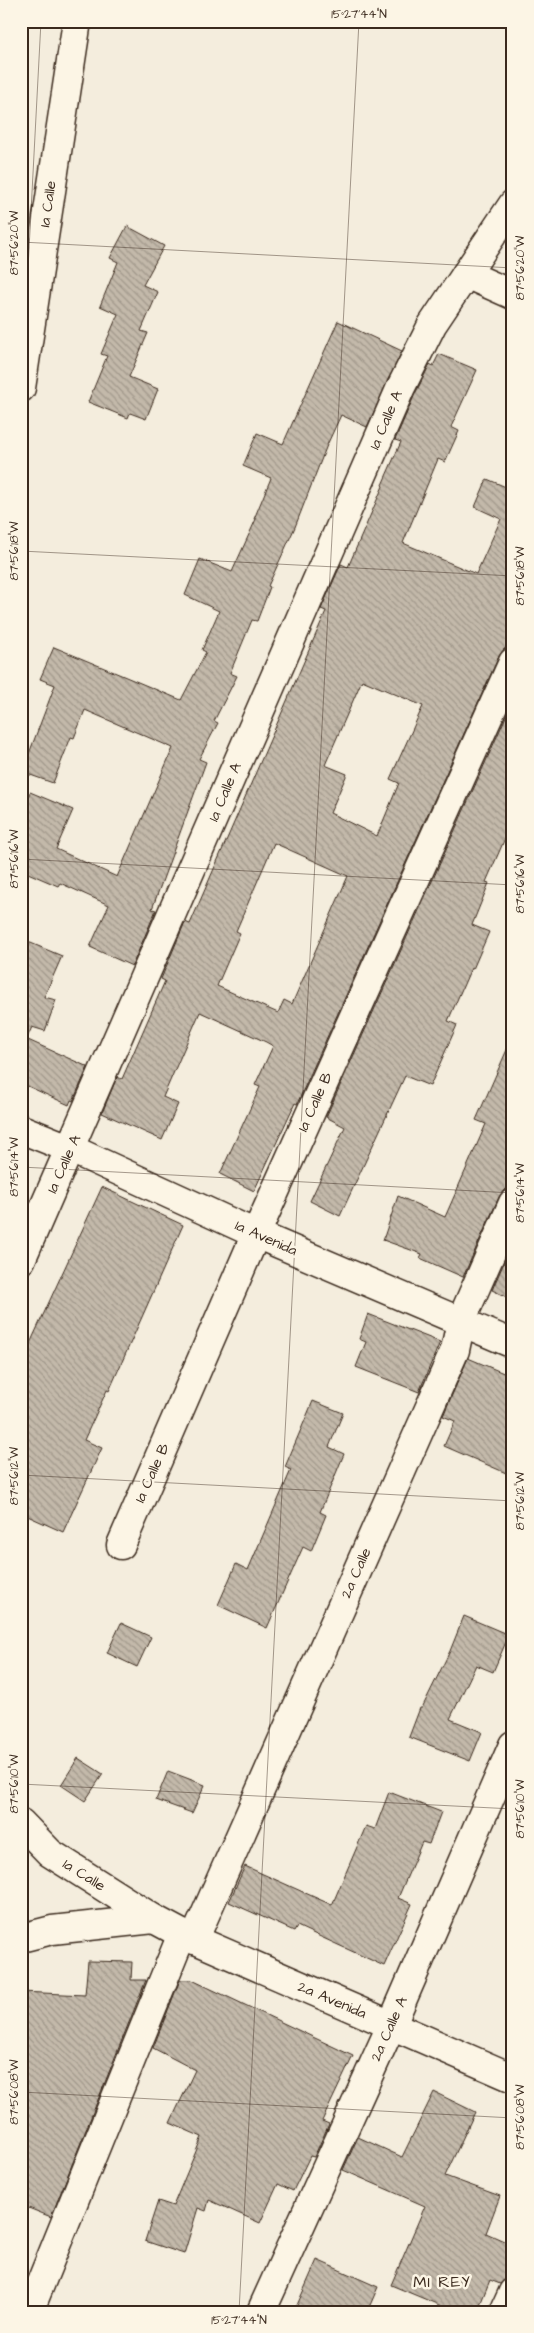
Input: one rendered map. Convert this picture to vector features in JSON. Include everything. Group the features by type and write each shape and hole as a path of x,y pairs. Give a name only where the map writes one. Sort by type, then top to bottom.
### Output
{"street":[{"name":"1a Calle","path":"21,388 77,21"},
{"name":"1a Calle A","path":"21,1260 71,1149 401,386 432,325 513,204"},
{"path":"466,274 513,295"},
{"name":"1a Calle B","path":"121,1545 256,1234 513,662"},
{"name":"1a Avenida","path":"21,1129 71,1149 256,1234 513,1344"},
{"name":"2a Calle","path":"29,2312 188,1937 455,1350 461,1321 513,1203"},
{"name":"2a Calle A","path":"261,2312 391,2026 513,1745"},
{"name":"1a Calle","path":"21,1823 50,1853 154,1919"},
{"path":"21,1938 52,1930 154,1919"},
{"name":"2a Avenida","path":"154,1919 188,1937 513,2078"},
{"path":"504,2312 513,2292"}],"building":[{"path":"127,226 164,246 143,285 158,292 141,331 148,333 129,377 158,389 146,419 130,413 128,418 88,402 107,356 101,354 118,314 100,306 118,262 110,258"},
{"path":"338,321 402,351 367,427 341,415 327,445 295,527 268,586 270,587 257,621 252,620 230,673 237,676 214,721 218,723 199,759 206,762 152,909 156,910 132,966 90,947 109,905 60,883 58,886 21,870 21,843 31,822 21,818 21,814 30,792 73,810 56,849 117,877 173,748 85,710 74,738 71,737 53,783 22,772 55,685 40,679 54,647 181,700 206,652 202,650 219,611 185,595 200,559 232,572 256,519 254,519 271,478 243,466 257,433 283,444"},
{"path":"439,354 477,370 451,427 459,431 445,462 438,459 403,543 476,574 501,519 475,507 487,479 513,490 513,647 504,649 499,656 297,1104 295,1103 254,1191 220,1174 260,1087 255,1085 273,1046 266,1042 200,1012 163,1097 178,1104 162,1140 102,1113 117,1077 122,1079 165,981 161,979 185,922 190,924 326,611 321,609 341,564 348,567 401,442 395,440 415,394 430,364 433,366","holes":["362,680 423,706 390,779 399,783 377,836 330,813 347,774 325,765","274,843 348,876 292,1004 284,1000 278,1013 217,986 240,933 236,931"]},
{"path":"513,701 513,820 486,882 489,883 472,925 489,932 448,1021 457,1025 430,1086 405,1076 340,1216 310,1201 345,1127 326,1117"},
{"path":"21,939 62,956 44,997 56,1000 45,1031 32,1027 21,1051"},
{"path":"513,1036 513,1188 504,1190 499,1197 463,1277 420,1258 422,1254 383,1240 398,1196 445,1217 486,1124 476,1120"},
{"path":"28,1040 88,1067 73,1101 71,1100 69,1105 21,1083 21,1055"},
{"path":"102,1187 183,1225 109,1391 107,1390 84,1440 102,1448 63,1532 21,1513 21,1363"},
{"path":"513,1242 513,1300 492,1290"},
{"path":"368,1314 440,1342 419,1392 356,1367 366,1342 359,1339"},
{"path":"468,1358 513,1377 513,1476 444,1446 455,1421 443,1416"},
{"path":"313,1401 343,1413 329,1447 344,1454 320,1512 326,1515 311,1551 303,1547 267,1628 218,1605 236,1564 248,1570 291,1470 285,1467"},
{"path":"464,1616 509,1635 493,1672 476,1665 450,1719 482,1732 470,1761 409,1737 420,1708 422,1708 450,1651"},
{"path":"121,1623 151,1637 137,1667 107,1653"},
{"path":"78,1758 103,1774 85,1801 61,1785"},
{"path":"168,1771 205,1785 192,1813 156,1800"},
{"path":"389,1792 441,1812 429,1844 422,1842 398,1898 412,1904 384,1966 297,1926 294,1931 229,1902 245,1866 332,1905 366,1826 375,1829"},
{"path":"88,1961 132,1962 131,1980 146,1980 51,2217 21,2205 21,1992 85,1995"},
{"path":"180,1980 192,1980 353,2056 322,2121 329,2124 314,2157 310,2156 293,2191 278,2184 260,2223 209,2200 206,2211 198,2208 184,2254 145,2241 158,2201 173,2206 202,2137 170,2123 195,2070 153,2048"},
{"path":"434,2092 475,2112 445,2176 500,2196 486,2233 513,2245 513,2264 507,2278 500,2284 490,2280 477,2312 456,2312 391,2285 425,2206 343,2170 358,2137 402,2157"},
{"path":"317,2260 378,2287 367,2312 294,2312"}],"district":[{"name":"MI REY","path":"442,2282"}]}
